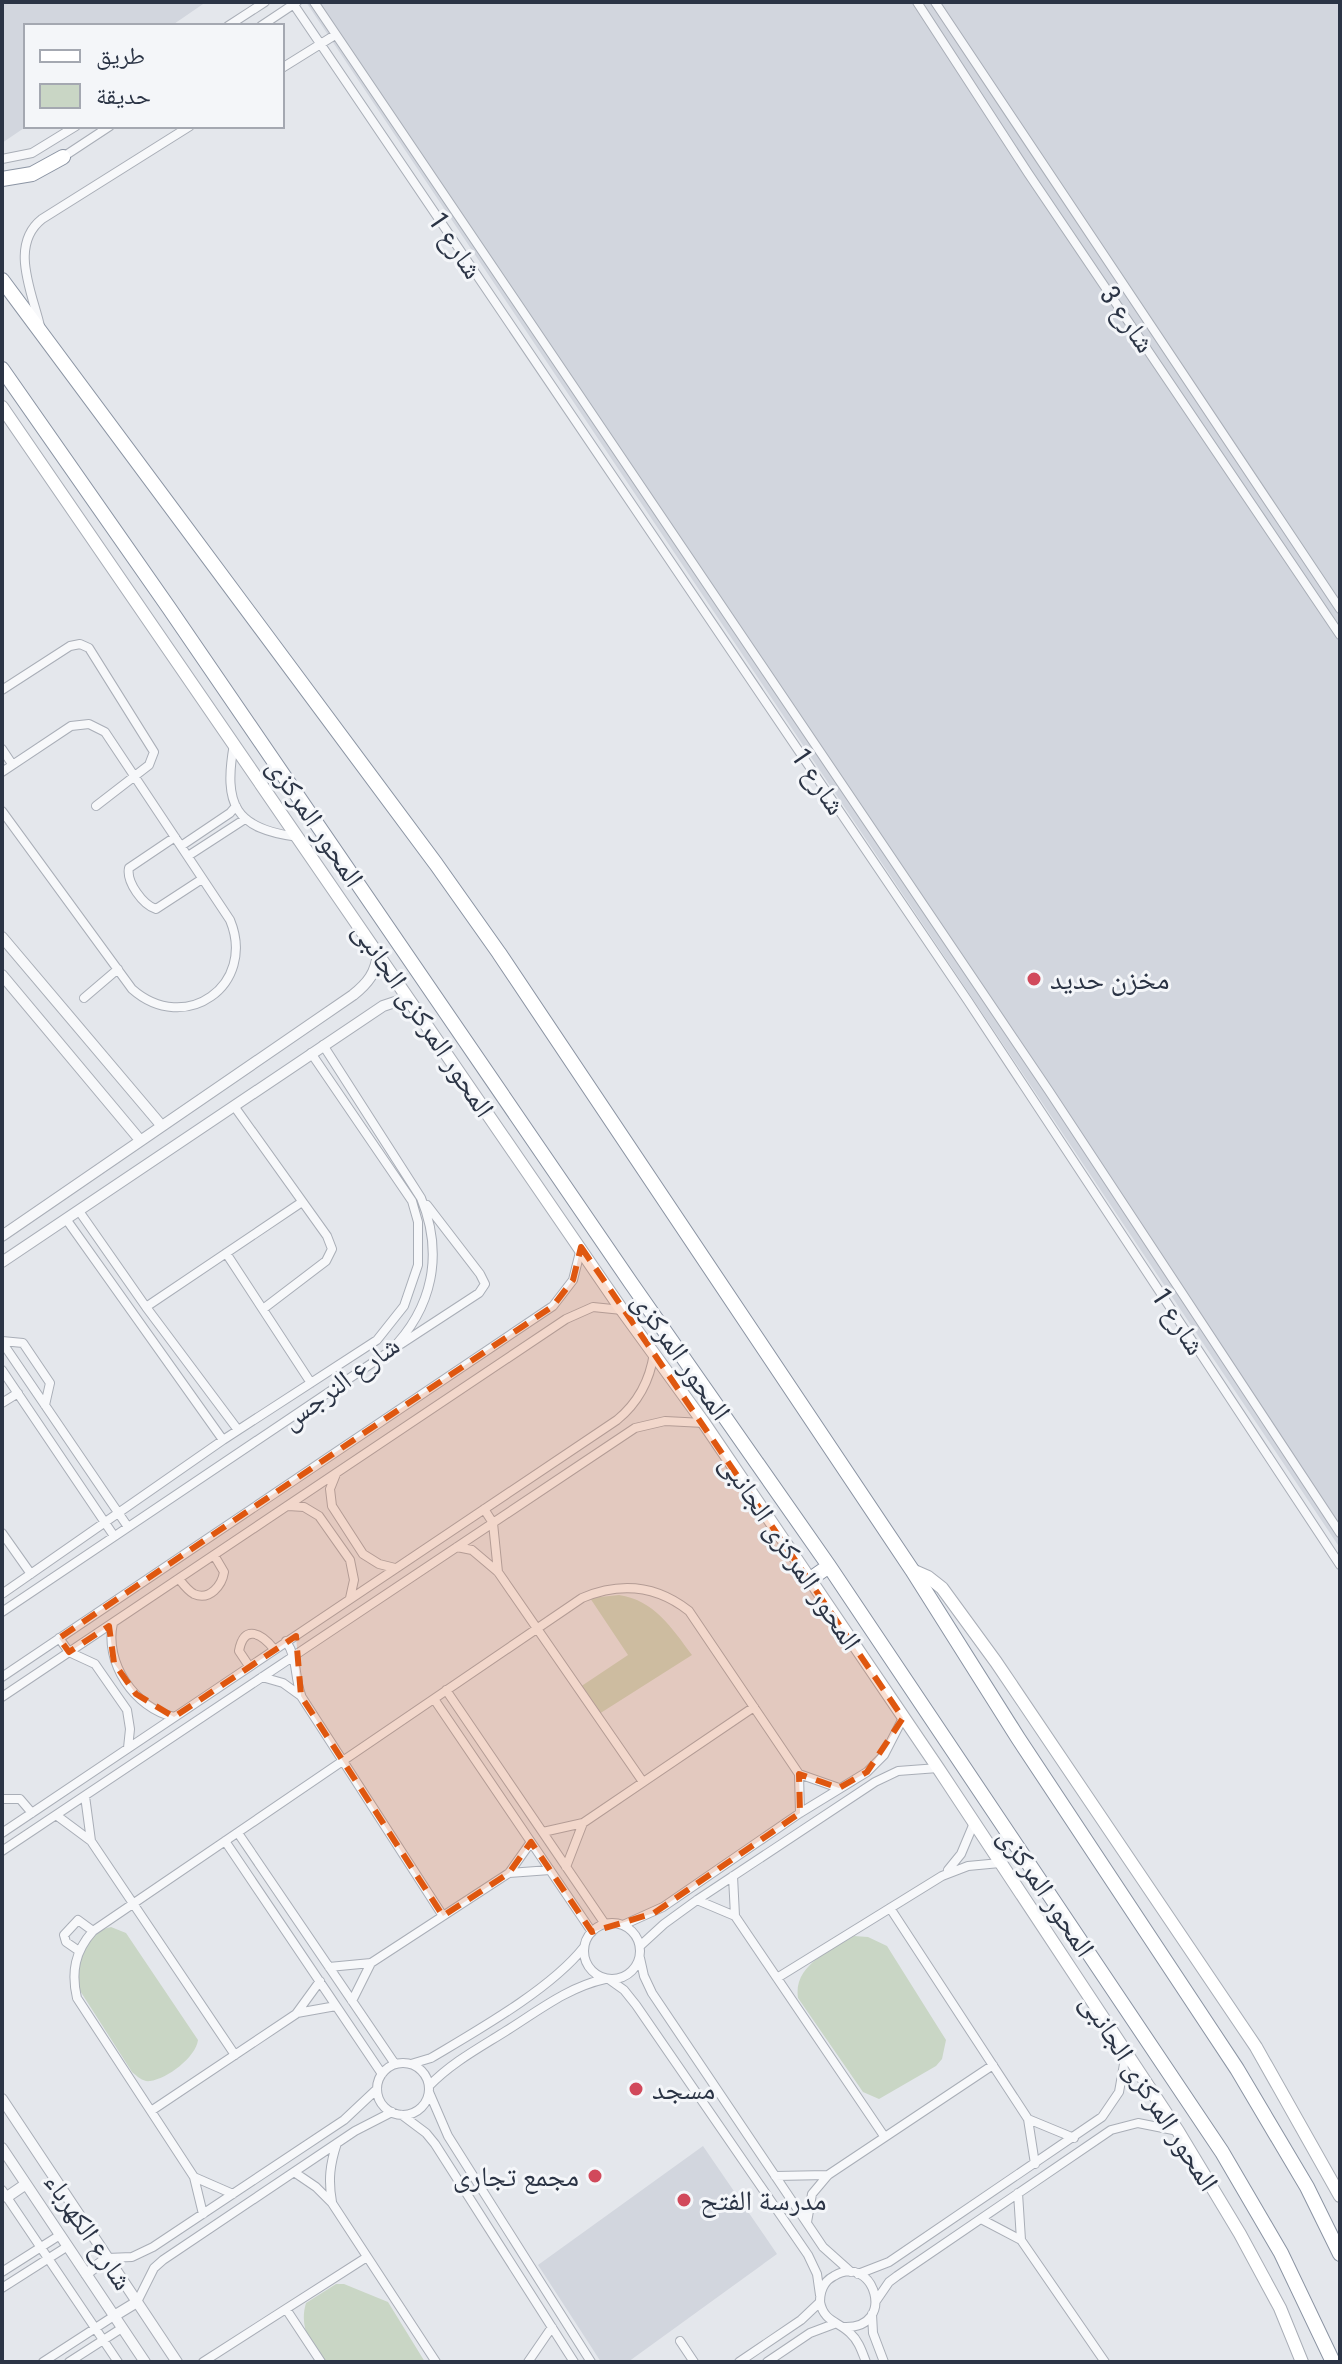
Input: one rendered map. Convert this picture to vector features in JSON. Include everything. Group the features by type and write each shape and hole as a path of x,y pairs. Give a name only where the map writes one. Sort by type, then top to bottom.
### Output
{"highway":[{"path":"2,179 32,174 63,157"},
{"path":"2,280 454,889 912,1570 1018,1738 1237,2069 1307,2187 1340,2254"},
{"name":"المحور المركزى","path":"2,369 829,1566 1222,2152 1281,2253 1333,2362"},
{"path":"809,1580 829,1566"}],"main road":[{"name":"المحور المركزى الجانبى","path":"2,407 622,1310 704,1423 938,1768 1178,2131 1280,2308 1302,2362"},
{"path":"912,1570 942,1588 1004,1674 1256,2047 1340,2196"}],"street":[{"path":"231,24 265,2"},
{"name":"شارع 1","path":"314,2 1049,1091 1340,1533"},
{"name":"شارع 3","path":"917,2 1028,173 1340,635"},
{"name":"شارع 3","path":"935,2 1340,609"},
{"path":"264,24 295,3"},
{"name":"شارع 1","path":"295,3 887,881 1340,1565"},
{"path":"284,67 335,35"},
{"path":"2,159 32,153 73,128"},
{"path":"63,157 107,128"},
{"path":"42,335 24,255 25,241 32,228 187,128"},
{"path":"591,444 606,435"},
{"path":"2,690 70,646 80,644 89,648 153,749 152,762 96,806"},
{"path":"2,772 71,726 89,724 105,732 230,920 236,939 236,959 222,986 197,1004 167,1007 139,996 2,811"},
{"path":"234,743 229,783 236,806 245,819 265,831 298,837"},
{"path":"2,749 12,764"},
{"path":"181,846 236,806"},
{"path":"188,856 245,819"},
{"path":"175,837 129,868 129,879 149,907 156,909 202,879"},
{"path":"887,881 900,873"},
{"path":"2,937 161,1125"},
{"path":"2,1236 353,995 372,977 378,951"},
{"path":"84,998 118,969"},
{"path":"2,975 140,1140"},
{"path":"353,995 363,1004 365,1017"},
{"path":"2,1262 365,1017 390,1002 414,1004"},
{"name":"شارع النرجس","path":"2,1612 390,1351 414,1323 429,1289 433,1233 421,1198 323,1045"},
{"name":"شارع النرجس","path":"2,1594 223,1440 377,1340 392,1324 413,1286 420,1244 412,1201 311,1053"},
{"path":"234,1106 330,1242 330,1255 326,1261 263,1309"},
{"path":"390,1351 479,1293 485,1284 421,1198"},
{"path":"146,1307 302,1202"},
{"path":"79,1211 238,1430"},
{"path":"66,1219 223,1440"},
{"path":"2,1677 553,1306 573,1280 581,1247"},
{"path":"226,1253 311,1383"},
{"path":"2,1697 579,1311 593,1307 622,1310"},
{"path":"2,1342 18,1342 26,1347 50,1383 45,1405"},
{"path":"2,1342 128,1527"},
{"path":"2,1833 625,1413 650,1375 654,1352"},
{"path":"2,1370 114,1536"},
{"path":"2,1403 18,1393"},
{"path":"2,1851 635,1428 665,1421 704,1423"},
{"path":"336,1473 330,1489 332,1506 363,1554 379,1564 396,1568"},
{"path":"287,1506 304,1507 319,1516 350,1560 354,1580 350,1599"},
{"path":"484,1509 493,1523 498,1572"},
{"path":"2,1533 31,1574"},
{"path":"457,1547 472,1550 498,1572 643,1782"},
{"path":"179,1579 191,1593 202,1595 212,1592 220,1585 224,1572 214,1555"},
{"path":"203,2214 194,2177 77,1998 73,1974 79,1951 93,1931 537,1628 582,1598 623,1587 650,1590 667,1596 689,1611 799,1774 800,1813"},
{"path":"113,1623 110,1643 114,1663 140,1700 155,1711 174,1717"},
{"path":"249,1666 239,1651 242,1640 247,1636 258,1634 274,1649"},
{"path":"59,1638 69,1652 95,1664 127,1710 130,1729 128,1748"},
{"path":"286,1641 295,1655 301,1696 443,1916"},
{"path":"262,1677 283,1683 301,1696"},
{"path":"446,1690 605,1924"},
{"path":"434,1699 592,1932"},
{"path":"543,1832 583,1823 754,1707"},
{"path":"86,2274 107,2258 132,2257 143,2253 344,2120 377,2089 382,2074 395,2064 411,2064 431,2058 550,1981 569,1966 592,1932 605,1924 623,1925 654,1913 800,1813 867,1772 884,1755 903,1718"},
{"path":"640,1946 697,1900 887,1775 898,1771 938,1768"},
{"path":"799,1774 839,1788"},
{"path":"85,1796 91,1841"},
{"path":"2,1799 20,1799 32,1813"},
{"path":"56,1815 91,1841 235,2055"},
{"path":"566,1867 583,1823"},
{"path":"942,1876 961,1854 974,1823"},
{"path":"238,1833 395,2064"},
{"path":"225,1841 382,2074"},
{"path":"329,1967 371,1963 509,1873 531,1842"},
{"path":"777,1978 942,1876 968,1866 1000,1863"},
{"path":"509,1873 550,1870"},
{"path":"733,1876 735,1916 884,2136"},
{"path":"697,1900 735,1916"},
{"path":"890,1908 1028,2119 1035,2164"},
{"path":"79,1951 66,1942 64,1935 78,1920 93,1931"},
{"path":"623,1925 637,1937 644,1976 652,1993 807,2224 823,2247 871,2284 876,2301"},
{"path":"584,1947 586,1964 630,1997 808,2255 817,2274 824,2315 834,2324 844,2327 857,2326 872,2314"},
{"path":"43,2362 137,2302 154,2268 163,2260 337,2143 397,2114 413,2113 422,2107 429,2089 458,2061 583,1984 625,1976 632,1972 640,1958"},
{"path":"352,2001 371,1963"},
{"path":"151,2111 296,2014 320,1981"},
{"path":"296,2014 336,2006"},
{"path":"739,2362 801,2320 820,2298 831,2277 889,2262 1102,2117 1114,2102 1126,2052"},
{"path":"411,2064 423,2072 448,2136 591,2362"},
{"path":"807,2224 812,2194 828,2175 993,2065"},
{"path":"377,2089 381,2103 426,2133 435,2144 574,2362"},
{"name":"شارع الكهرباء","path":"2,2099 177,2362"},
{"path":"1028,2119 1074,2138"},
{"path":"884,2362 873,2333 872,2314 876,2301 889,2282 1111,2130 1138,2123 1178,2131"},
{"path":"332,2203 328,2183 330,2163 337,2143"},
{"name":"شارع الكهرباء","path":"2,2148 145,2362"},
{"path":"294,2172 332,2203 436,2362"},
{"path":"775,2176 828,2175"},
{"path":"194,2177 233,2194"},
{"path":"26,2184 4,2194 118,2362"},
{"path":"1018,2193 1021,2240"},
{"path":"981,2219 1021,2240 1105,2362"},
{"path":"2,2272 60,2235"},
{"path":"2,2288 68,2246"},
{"path":"203,2362 367,2257"},
{"path":"286,2309 321,2362"},
{"path":"767,2362 810,2333 834,2324"},
{"path":"528,2362 552,2327"},
{"path":"844,2327 856,2339 866,2362"},
{"path":"69,2362 122,2328"},
{"path":"680,2341 694,2362"}],"highlighted area":[{"path":"581,1247 903,1718 867,1772 839,1788 799,1774 800,1813 654,1913 592,1932 531,1842 509,1873 443,1916 301,1696 296,1636 174,1717 136,1694 114,1663 109,1626 69,1652 59,1638 553,1306 573,1280"}],"shaded area":[{"path":"2,2 206,2 174,24 24,24 24,128 2,143"},
{"path":"306,2 1340,2 1340,1548"},
{"name":"مدرسة الفتح","path":"703,2146 777,2254 628,2362 601,2362 538,2265"}],"green space":[{"path":"619,1595 652,1609 692,1655 599,1714 580,1687 628,1655 590,1598"},
{"path":"111,1927 126,1933 198,2040 192,2053 172,2072 150,2081 132,2072 77,1986 78,1968 84,1950 95,1935"},
{"path":"854,1936 868,1937 887,1946 946,2040 942,2059 936,2066 879,2099 863,2092 798,1998 801,1976 807,1968"},
{"path":"336,2284 344,2284 388,2302 425,2362 321,2362 307,2334 304,2312 306,2303"}],"place":[{"name":"مخزن حديد","path":"1034,979"},
{"name":"مسجد","path":"636,2089"},
{"name":"مجمع تجارى","path":"595,2176"},
{"name":"مدرسة الفتح","path":"684,2200"}]}
